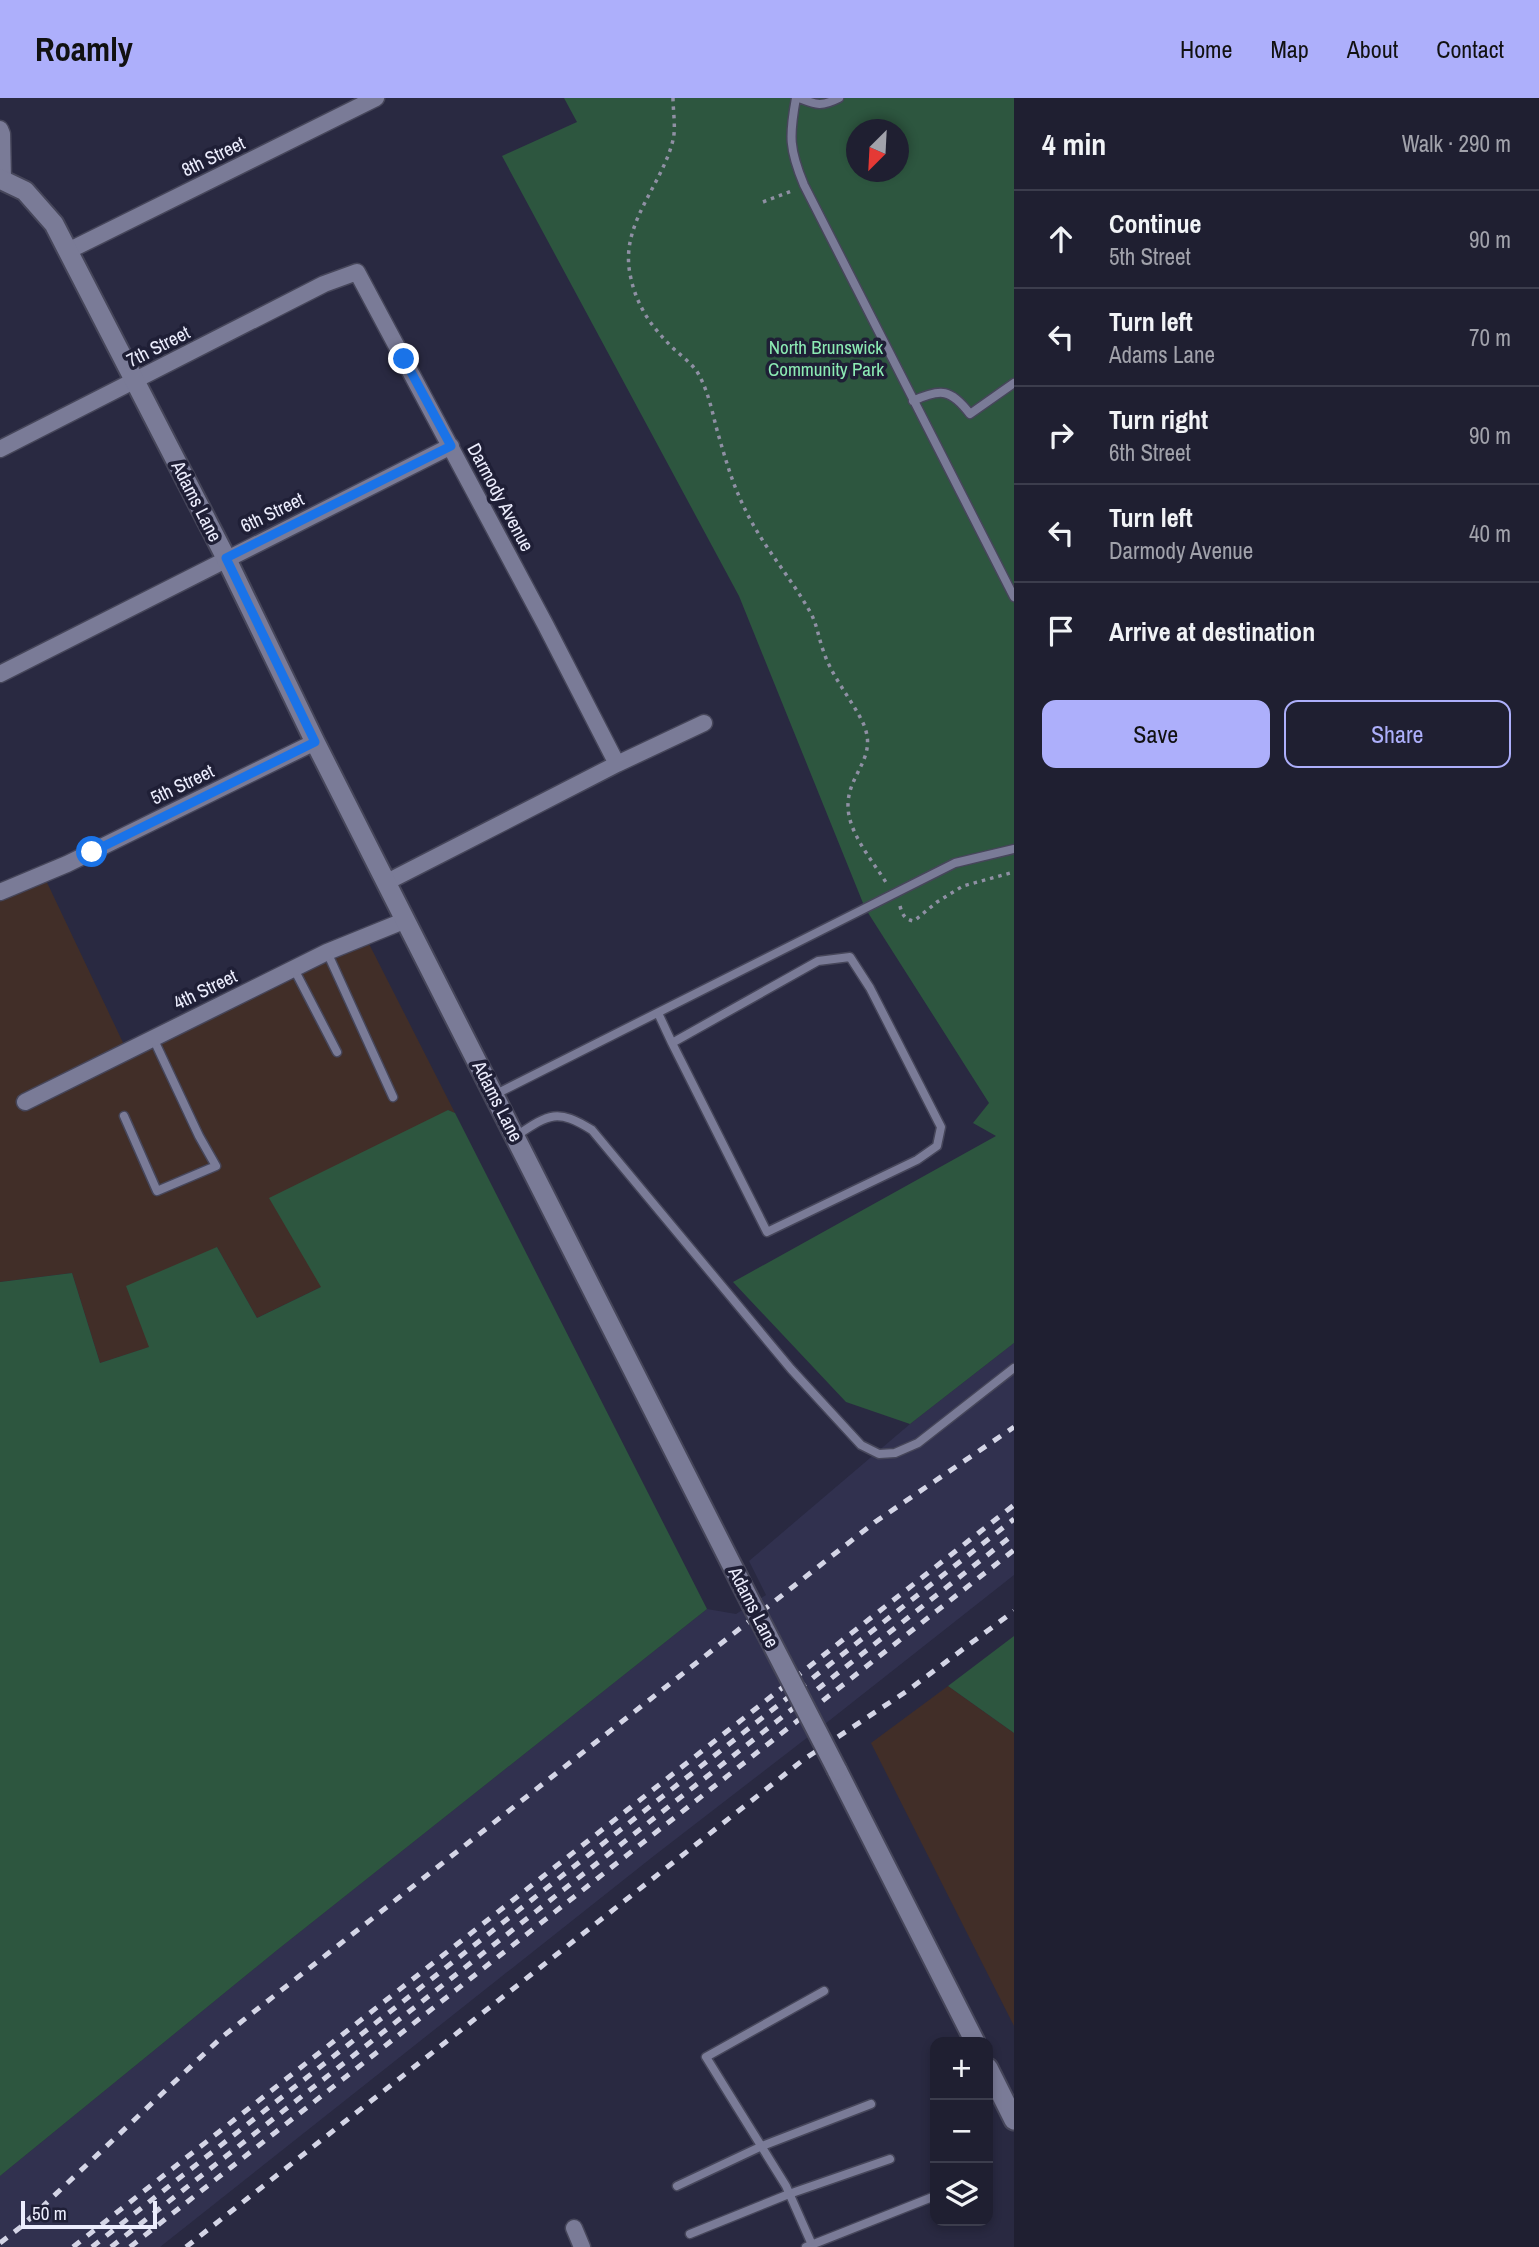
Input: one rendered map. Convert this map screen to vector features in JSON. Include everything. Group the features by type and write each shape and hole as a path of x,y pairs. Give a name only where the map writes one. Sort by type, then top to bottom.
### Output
{"street":[{"name":"8th Street","path":"68,251 376,98"},
{"path":"0,129 2,179"},
{"name":"Adams Lane","path":"2,179 24,191 54,224 226,558 315,742 972,2037"},
{"name":"Darmody Avenue","path":"335,280 357,272 617,764"},
{"name":"7th Street","path":"0,449 335,280"},
{"name":"6th Street","path":"0,674 451,446"},
{"path":"387,882 617,764 704,723"},
{"name":"5th Street","path":"0,892 67,864 315,742"},
{"name":"4th Street","path":"25,1101 293,969 406,920"},
{"path":"993,2078 1014,2120"},
{"path":"574,2228 582,2247"}],"lane":[{"path":"839,98 816,105 797,98 790,138 793,158 804,185 1014,597"},
{"path":"913,401 936,392 945,392 955,396 970,414 1014,383"},
{"path":"494,1095 955,863 1014,849"},
{"path":"327,953 393,1097"},
{"path":"658,1013 672,1043 767,1232 917,1160 937,1146 941,1128 870,988 850,957 818,961 672,1043"},
{"path":"293,969 337,1052"},
{"path":"124,1116 157,1191 216,1166 153,1038"},
{"path":"516,1136 541,1119 557,1115 574,1119 592,1130 791,1369 861,1445 879,1454 895,1453 918,1443 1014,1368"},
{"path":"824,1991 706,2057 789,2194 810,2246 930,2198"},
{"path":"677,2186 762,2146 871,2104"},
{"path":"690,2234 789,2194 890,2159"}],"path":[{"path":"673,98 674,137 635,223 629,251 631,279 641,309 650,323 700,375 733,481 744,507 761,538 809,609 820,631 822,648 835,676 862,720 868,747 850,790 849,818 856,835 887,884"},
{"path":"763,202 804,185"},
{"path":"899,904 904,916 909,921 914,921 963,886 1014,872"}],"shaded area":[{"path":"42,872 127,1051 364,934 455,1113 448,1110 321,1287 257,1318 217,1247 150,1347 100,1363 72,1273 0,1282 0,890"},
{"path":"1014,1343 1014,1575 160,2247 0,2247 0,2176 276,1951 707,1609 736,1614 766,1595 749,1561 910,1424"},
{"path":"948,1686 1014,1733 1014,2026 871,1743"}],"green space":[{"name":"North Brunswick Community Park","path":"564,98 1014,98 1014,1343 910,1424 846,1402 733,1282 996,1136 973,1123 989,1103 865,908 739,596 502,156 577,122"},
{"path":"448,1110 455,1113 707,1609 276,1951 0,2176 0,1282 72,1273 100,1363 149,1347 126,1286 217,1247 257,1318 321,1287 269,1198"},
{"path":"1014,1636 1014,1733 948,1686"}],"railway":[{"path":"0,2243 22,2226 222,2037 875,1522 1014,1427"},
{"path":"73,2247 1014,1505"},
{"path":"92,2247 1014,1519"},
{"path":"111,2247 1014,1534"},
{"path":"130,2247 1014,1550"},
{"path":"186,2247 803,1760 907,1691 1014,1611"}],"route":[{"path":"92,852 315,742 226,558 451,446 404,359"}]}
